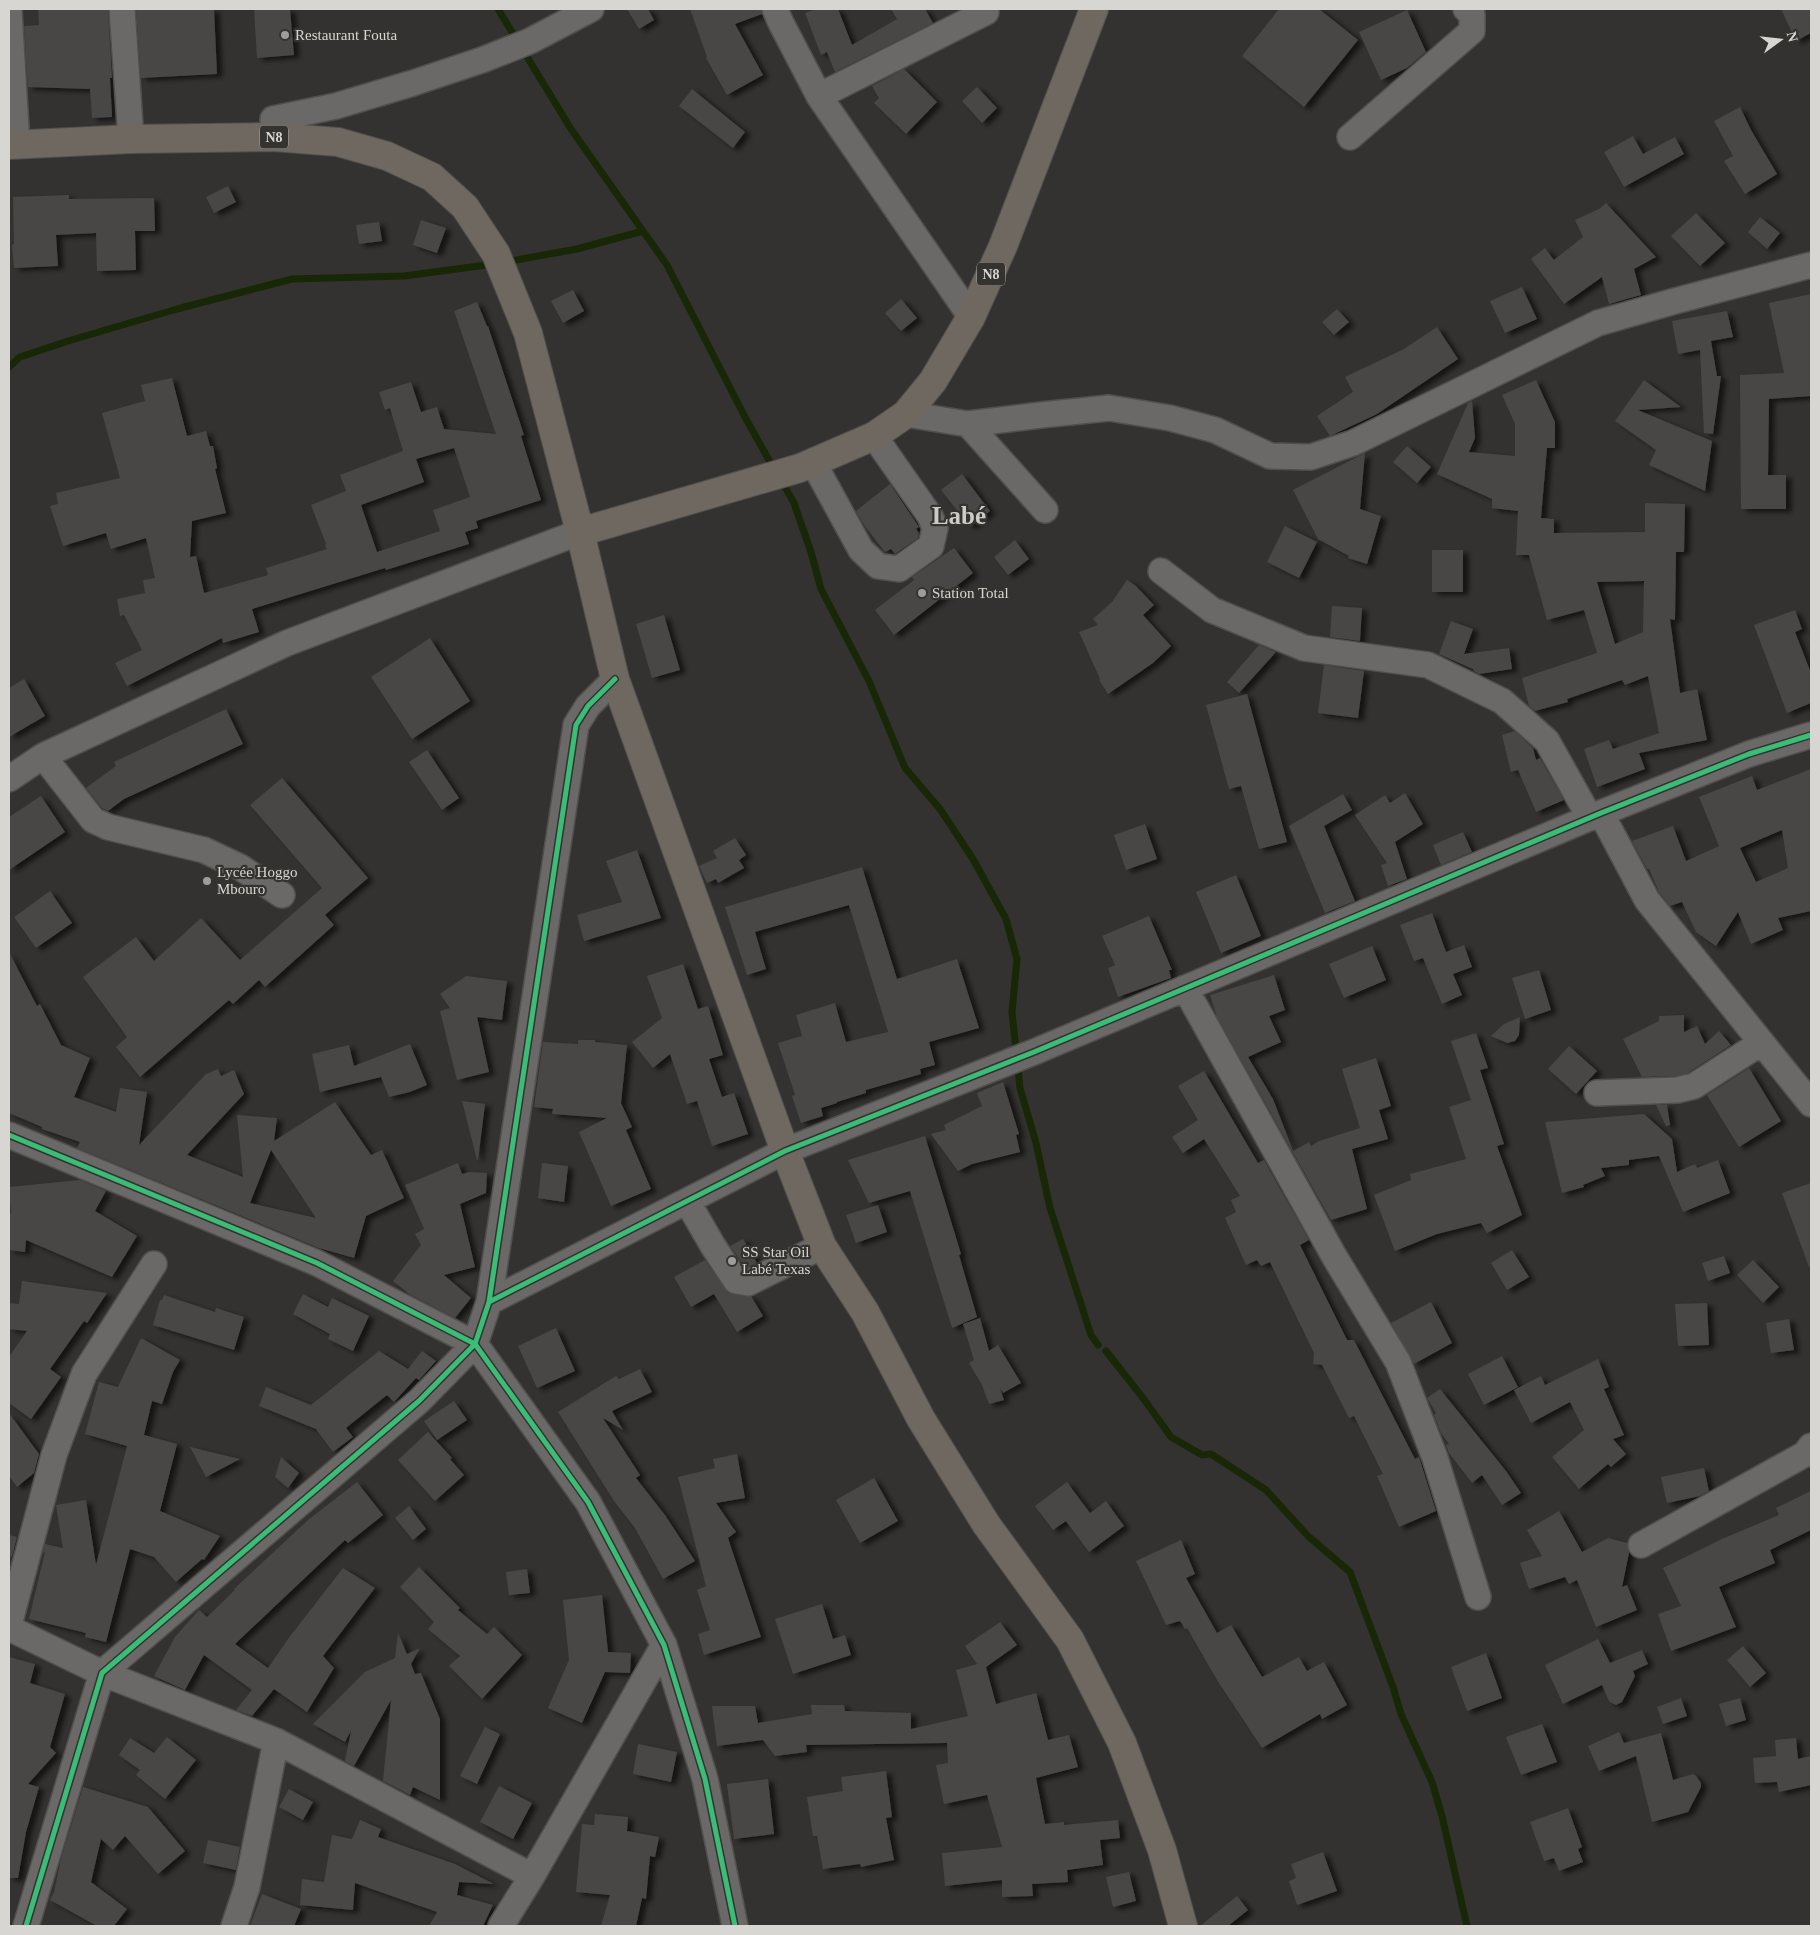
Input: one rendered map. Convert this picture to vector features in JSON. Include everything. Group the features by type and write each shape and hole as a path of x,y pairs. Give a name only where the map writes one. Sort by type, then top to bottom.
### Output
{"main road":[{"name":"N8","path":"13,145 131,139 274,137 338,142 388,156 432,178 466,207 500,262 528,333 580,532 807,465 874,436 906,414 933,381 972,317 1003,246 1094,9"},
{"path":"580,532 615,679 785,1151 822,1246 864,1312 921,1419 986,1524 1070,1640 1122,1743 1162,1850 1183,1926"}],"street":[{"path":"122,9 131,139"},
{"path":"274,137 273,119 336,106 413,83 520,45 591,9"},
{"path":"775,9 819,96 972,317"},
{"path":"1350,137 1472,31 1472,14 1466,9"},
{"path":"9,10 13,145"},
{"path":"819,96 986,12"},
{"path":"906,414 968,424 1041,414 1109,408 1170,418 1215,430 1270,456 1311,457 1353,443 1598,324 1675,301 1811,265"},
{"path":"968,424 1045,510"},
{"path":"807,465 861,550 878,566 899,569 932,546 935,528 930,516 874,436"},
{"path":"9,779 43,756 287,643 580,532"},
{"path":"1161,571 1212,610 1304,648 1428,665 1502,701 1547,741 1596,815 1647,900 1811,1104"},
{"path":"26,1926 102,1673 419,1401 475,1344 489,1302 576,725 588,706 615,679"},
{"path":"489,1302 785,1151 1034,1052 1596,815 1749,754 1811,735"},
{"path":"43,756 93,820 108,827 204,850 240,867 282,895"},
{"path":"1185,988 1334,1256 1398,1362 1435,1458 1478,1597"},
{"path":"1597,1093 1677,1090 1694,1086 1762,1043"},
{"path":"9,1135 317,1263 475,1344 588,1502 664,1645 705,1779 735,1926"},
{"path":"687,1201 736,1281 748,1283 822,1246"},
{"path":"154,1264 84,1374 54,1455 9,1627 102,1673 276,1741 532,1876"},
{"path":"1640,1545 1805,1454 1811,1446"},
{"path":"501,1926 532,1876 664,1645"},
{"path":"234,1926 247,1887 276,1741"}],"building":[{"path":"38,9 108,9 112,117 92,118 90,89 28,87 24,26 39,25"},
{"path":"136,9 214,9 217,74 141,78"},
{"path":"254,9 290,9 294,55 257,58"},
{"path":"627,9 648,9 654,20 639,29"},
{"path":"690,9 761,9 762,14 735,24 763,75 727,95 706,58"},
{"path":"816,9 838,9 852,45 897,19 891,9 925,9 933,23 835,72 827,52 821,55 805,13"},
{"path":"1279,9 1319,9 1358,40 1304,107 1242,56"},
{"path":"1781,9 1811,9 1811,33 1796,41"},
{"path":"1407,10 1426,52 1407,68 1381,80 1359,32"},
{"path":"904,69 937,102 906,134 874,103 879,98 872,86"},
{"path":"977,87 997,108 982,123 962,101"},
{"path":"692,89 745,132 733,148 679,106"},
{"path":"1740,107 1777,174 1745,194 1724,161 1733,156 1714,121"},
{"path":"1633,136 1643,154 1675,137 1684,154 1624,187 1604,152"},
{"path":"228,186 236,202 214,213 206,197"},
{"path":"69,195 69,199 154,198 155,231 135,231 136,270 97,271 96,233 56,235 58,266 14,268 12,245 14,244 13,197"},
{"path":"1606,203 1656,257 1634,269 1641,295 1609,304 1602,277 1564,304 1531,259 1545,248 1554,260 1583,237 1575,220 1599,209"},
{"path":"1696,213 1725,243 1700,266 1671,236"},
{"path":"1760,217 1780,233 1767,249 1748,232"},
{"path":"421,220 446,228 437,253 413,245"},
{"path":"379,222 382,241 359,244 356,225"},
{"path":"1522,287 1537,319 1505,333 1490,301"},
{"path":"573,290 584,311 563,323 551,301"},
{"path":"1811,294 1811,396 1769,399 1768,475 1786,475 1786,509 1741,509 1740,375 1784,373 1769,303"},
{"path":"901,299 917,318 901,331 885,313"},
{"path":"477,302 488,326 524,435 521,436 541,500 476,521 478,528 465,532 469,544 252,609 259,632 223,643 222,638 127,686 115,663 142,650 124,615 120,616 117,599 145,593 143,580 155,578 146,538 111,549 106,533 63,546 50,506 58,504 56,493 120,478 102,413 145,401 141,385 172,378 187,436 206,431 210,446 213,446 217,468 215,469 226,513 192,521 190,557 196,556 204,593 268,575 266,568 327,549 311,505 346,491 340,475 403,451 390,408 385,410 379,392 411,382 421,412 437,407 444,429 496,434 454,311","holes":["454,448 470,497 433,510 440,531 377,552 361,505 424,482 416,459"]},
{"path":"1337,309 1349,322 1334,335 1322,322"},
{"path":"1727,311 1733,337 1711,341 1717,376 1721,376 1713,434 1704,433 1700,350 1678,354 1672,321"},
{"path":"1437,327 1458,359 1377,414 1330,436 1317,416 1353,392 1345,377 1404,349"},
{"path":"1536,380 1555,422 1555,448 1547,448 1541,518 1554,519 1554,533 1645,532 1645,503 1685,504 1684,552 1676,552 1675,620 1670,619 1680,693 1697,689 1707,740 1639,753 1645,769 1597,787 1584,749 1609,740 1613,749 1659,733 1648,676 1625,685 1622,680 1567,699 1568,702 1535,711 1529,706 1522,678 1597,653 1584,610 1547,620 1529,555 1516,555 1518,511 1492,508 1492,499 1437,474 1468,403 1472,401 1475,438 1469,452 1515,456 1515,424 1502,395","holes":["1644,581 1643,632 1615,644 1597,582"]},
{"path":"1644,380 1681,407 1638,410 1712,441 1705,491 1649,465 1656,450 1615,421"},
{"path":"1407,446 1431,467 1417,483 1393,462"},
{"path":"1365,453 1360,509 1381,516 1367,564 1348,558 1349,556 1318,539 1293,490"},
{"path":"962,474 990,511 970,527 941,490"},
{"path":"890,484 919,527 916,529 919,533 918,538 895,554 891,549 885,552 864,525 856,511"},
{"path":"1285,526 1317,542 1299,578 1267,562"},
{"path":"1015,540 1029,559 1008,575 994,557"},
{"name":"Station Total","path":"954,548 973,573 894,635 875,610 914,580 912,577"},
{"path":"1432,550 1463,550 1463,592 1432,592"},
{"path":"1127,580 1136,586 1154,605 1143,615 1171,646 1153,663 1108,694 1099,680 1079,632 1098,625 1093,619 1112,602"},
{"path":"1332,606 1362,608 1360,641 1330,637"},
{"path":"1795,610 1802,629 1795,632 1811,673 1811,703 1787,713 1754,625"},
{"path":"664,615 680,670 652,678 636,624"},
{"path":"1451,621 1473,629 1464,654 1509,648 1512,669 1479,674 1473,669 1439,654"},
{"path":"430,638 470,701 412,739 371,677"},
{"path":"1259,645 1276,652 1239,693 1227,682"},
{"path":"1324,665 1364,671 1358,718 1318,713"},
{"path":"24,679 45,716 9,737 9,688"},
{"path":"1247,694 1287,842 1259,849 1241,786 1229,789 1206,705"},
{"path":"226,709 243,744 124,799 108,811 102,808 86,788 116,766 114,762"},
{"path":"1515,731 1533,748 1536,760 1540,758 1564,800 1536,812 1518,770 1511,772 1502,735"},
{"path":"427,750 459,798 442,810 409,762"},
{"path":"1811,769 1811,911 1778,918 1783,930 1751,944 1738,912 1716,946 1696,932 1682,902 1670,906 1659,892 1649,869 1647,869 1632,841 1673,826 1686,861 1719,846 1699,797 1752,776 1757,790","holes":["1782,830 1788,868 1756,882 1740,848"]},
{"path":"282,778 368,878 325,915 334,925 265,987 259,980 233,1004 229,1000 140,1077 116,1047 127,1037 83,977 136,937 154,961 201,918 240,960 322,888 250,805"},
{"path":"1405,793 1423,824 1395,842 1407,879 1388,886 1381,865 1387,863 1355,815 1385,795 1390,803"},
{"path":"1343,794 1352,810 1324,826 1355,901 1325,913 1289,826"},
{"path":"41,796 65,832 9,870 9,817"},
{"path":"1145,824 1157,859 1126,870 1114,835"},
{"path":"1463,832 1472,852 1441,865 1433,845"},
{"path":"735,838 746,855 739,860 744,868 718,883 716,879 707,883 699,866 717,858 713,851"},
{"path":"637,850 661,918 584,941 577,915 622,902 606,861"},
{"path":"862,867 897,979 957,959 979,1028 929,1042 935,1065 920,1069 921,1074 866,1090 866,1093 821,1108 823,1116 801,1123 792,1096 795,1095 778,1043 802,1036 796,1015 835,1003 846,1042 888,1032 849,905 755,932 766,969 747,975 725,907"},
{"path":"1236,875 1261,936 1221,953 1196,892"},
{"path":"50,891 72,923 36,948 14,917"},
{"path":"1432,913 1446,952 1464,945 1472,967 1453,974 1462,995 1442,1004 1423,958 1414,961 1400,925"},
{"path":"1149,916 1172,970 1169,970 1171,978 1118,997 1108,968 1115,965 1102,936"},
{"path":"1372,946 1386,980 1344,998 1329,964"},
{"path":"9,952 37,1006 40,1004 61,1045 90,1058 74,1097 116,1112 120,1088 147,1092 139,1145 206,1074 218,1069 221,1076 234,1070 244,1094 187,1155 243,1177 237,1115 277,1118 274,1141 335,1102 371,1155 382,1150 404,1198 366,1216 354,1258 319,1248 77,1148 80,1142 42,1129 42,1127 9,1113","holes":["271,1150 316,1218 250,1203"]},
{"path":"683,964 698,1009 708,1006 723,1055 709,1059 722,1097 734,1093 748,1134 712,1146 697,1101 687,1104 670,1054 653,1068 632,1042 662,1018 647,976"},
{"path":"1539,970 1551,1010 1525,1019 1512,978"},
{"path":"1274,975 1285,1010 1269,1016 1281,1042 1248,1057 1273,1099 1293,1151 1309,1142 1311,1146 1319,1141 1360,1128 1342,1069 1376,1058 1391,1106 1379,1110 1388,1139 1352,1149 1367,1209 1331,1220 1217,1017 1210,995"},
{"path":"466,976 507,981 502,1020 477,1017 489,1072 457,1080 440,1011 450,1008 440,994"},
{"path":"1684,1015 1684,1032 1697,1026 1705,1044 1719,1031 1731,1045 1688,1073 1675,1076 1642,1077 1623,1039 1659,1021 1659,1016"},
{"path":"1520,1017 1519,1035 1515,1041 1507,1043 1491,1036 1504,1024"},
{"path":"1476,1033 1488,1068 1480,1070 1504,1144 1497,1146 1522,1215 1487,1233 1481,1223 1437,1234 1395,1251 1374,1195 1411,1180 1410,1174 1466,1159 1449,1107 1471,1100 1451,1041"},
{"path":"578,1040 595,1040 595,1042 627,1045 621,1103 632,1127 626,1130 651,1189 611,1206 579,1132 607,1118 552,1114 553,1109 534,1107 543,1042 578,1044"},
{"path":"410,1044 427,1085 410,1092 389,1097 381,1077 320,1092 312,1054 349,1045 354,1066"},
{"path":"1569,1046 1597,1071 1576,1094 1548,1069"},
{"path":"1749,1068 1781,1121 1739,1147 1707,1095"},
{"path":"1204,1071 1258,1163 1264,1160 1309,1240 1300,1245 1347,1340 1354,1340 1415,1459 1419,1457 1436,1511 1399,1527 1377,1476 1383,1474 1354,1416 1349,1418 1322,1365 1313,1364 1314,1353 1270,1262 1261,1266 1257,1260 1246,1265 1225,1218 1236,1212 1231,1200 1240,1196 1204,1139 1183,1153 1172,1137 1198,1120 1178,1086"},
{"path":"1003,1082 1019,1134 1016,1135 1020,1152 972,1164 958,1171 931,1134 946,1130 944,1125 982,1106 977,1093"},
{"path":"462,1101 485,1104 478,1160 477,1160"},
{"path":"1656,1105 1667,1105 1670,1125 1666,1126"},
{"path":"1644,1114 1672,1139 1677,1172 1695,1164 1697,1168 1718,1160 1730,1193 1683,1212 1659,1156 1629,1160 1629,1165 1601,1168 1605,1176 1583,1185 1584,1187 1562,1193 1545,1122"},
{"path":"925,1136 961,1254 959,1255 977,1317 952,1328 910,1191 869,1203 848,1160"},
{"path":"458,1163 462,1174 469,1172 487,1173 486,1193 460,1204 475,1267 444,1275 471,1298 455,1318 409,1294 393,1281 421,1245 415,1234 424,1229 405,1185"},
{"path":"542,1163 568,1166 564,1202 538,1198"},
{"path":"80,1180 106,1191 95,1211 137,1236 112,1277 26,1240 25,1252 9,1250 9,1213 11,1213 9,1187"},
{"path":"1811,1183 1811,1267 1809,1267 1782,1193"},
{"path":"878,1205 887,1232 856,1243 846,1215"},
{"path":"743,1239 757,1263 746,1268 730,1246"},
{"path":"1512,1250 1529,1277 1507,1290 1491,1263"},
{"path":"1724,1256 1730,1273 1708,1281 1702,1263"},
{"path":"705,1260 728,1293 746,1297 751,1296 763,1316 737,1332 714,1294 691,1307 674,1277"},
{"path":"1753,1260 1779,1287 1763,1303 1737,1275"},
{"path":"22,1281 107,1293 87,1323 84,1321 50,1369 61,1377 31,1419 9,1403 9,1357 27,1331 9,1329 9,1303 19,1304"},
{"path":"303,1294 328,1307 332,1298 369,1316 353,1351 328,1339 330,1334 293,1314"},
{"path":"164,1295 215,1312 216,1308 244,1317 234,1350 153,1325 160,1300 162,1300"},
{"path":"1431,1302 1452,1343 1414,1364 1391,1323"},
{"path":"1707,1303 1709,1345 1678,1346 1675,1304"},
{"path":"980,1318 989,1351 998,1345 1021,1383 1003,1393 1000,1388 1004,1400 989,1404 982,1385 969,1363 974,1360 963,1324"},
{"path":"1789,1319 1794,1350 1771,1353 1766,1323"},
{"path":"556,1328 575,1371 537,1388 518,1346"},
{"path":"141,1338 180,1360 173,1372 162,1404 152,1401 144,1435 177,1444 160,1511 220,1536 204,1560 202,1559 176,1582 154,1557 130,1549 106,1642 85,1637 86,1633 29,1619 45,1552 43,1553 45,1544 63,1548 56,1505 86,1500 96,1565 127,1446 85,1434 99,1382 118,1387"},
{"path":"379,1351 408,1369 422,1351 436,1361 419,1380 416,1378 394,1402 387,1395 346,1428 353,1437 333,1452 316,1429 259,1406 266,1387 311,1405"},
{"path":"1502,1356 1518,1387 1484,1405 1468,1374"},
{"path":"1598,1359 1609,1387 1604,1389 1624,1435 1613,1439 1626,1454 1611,1467 1608,1464 1579,1489 1552,1457 1584,1430 1570,1402 1531,1423 1514,1390 1541,1376 1545,1385"},
{"path":"640,1369 652,1392 612,1411 623,1430 603,1418 640,1475 636,1478 665,1515 695,1561 663,1579 635,1528 614,1501 558,1412 616,1376 619,1379"},
{"path":"1440,1389 1506,1471 1521,1493 1502,1505 1482,1475 1472,1483 1449,1453 1446,1445 1449,1444 1441,1433 1434,1415 1436,1413 1427,1398"},
{"path":"454,1401 467,1420 437,1440 424,1421"},
{"path":"9,1413 39,1454 34,1473 17,1487 9,1476"},
{"path":"428,1432 452,1458 450,1459 464,1475 435,1501 398,1460"},
{"path":"190,1447 240,1459 206,1477"},
{"path":"737,1454 745,1498 716,1503 736,1532 728,1538 761,1637 704,1655 698,1634 710,1630 697,1590 706,1586 678,1477 715,1468 713,1459"},
{"path":"281,1457 299,1473 288,1488 275,1477"},
{"path":"1704,1468 1709,1491 1700,1496 1667,1503 1661,1477"},
{"path":"874,1478 898,1521 860,1543 836,1500"},
{"path":"357,1482 383,1515 348,1543 345,1540 235,1644 268,1668 343,1568 375,1588 323,1656 334,1668 307,1712 274,1689 252,1716 236,1710 252,1690 204,1655 185,1690 154,1676 175,1637 199,1610 207,1617 308,1520"},
{"path":"1067,1482 1090,1513 1106,1501 1124,1526 1089,1552 1066,1521 1053,1530 1035,1506"},
{"path":"1811,1491 1811,1530 1770,1550 1775,1563 1719,1587 1736,1627 1671,1651 1658,1614 1681,1606 1663,1568 1722,1539 1779,1515 1776,1508"},
{"path":"409,1506 426,1529 413,1540 395,1518"},
{"path":"1559,1511 1582,1552 1608,1538 1627,1543 1629,1553 1622,1587 1627,1585 1637,1610 1596,1627 1577,1580 1569,1584 1565,1577 1529,1589 1520,1563 1542,1556 1527,1530"},
{"path":"9,1535 17,1537 12,1556 9,1557"},
{"path":"1181,1540 1195,1574 1186,1578 1217,1633 1231,1625 1262,1677 1299,1657 1307,1671 1324,1662 1347,1705 1322,1719 1320,1714 1262,1748 1217,1680 1187,1628 1185,1629 1180,1621 1166,1625 1136,1561"},
{"path":"419,1567 460,1608 458,1610 487,1634 494,1627 522,1655 482,1699 449,1666 460,1656 428,1629 434,1622 400,1587"},
{"path":"527,1569 530,1593 509,1595 506,1572"},
{"path":"602,1595 608,1652 631,1653 630,1673 605,1672 582,1723 548,1708 569,1660 563,1600"},
{"path":"822,1604 833,1639 845,1635 851,1655 793,1674 775,1619"},
{"path":"1000,1622 1017,1645 986,1667 996,1704 1036,1693 1048,1740 1069,1735 1078,1767 1036,1778 1045,1824 1064,1822 1064,1825 1118,1820 1120,1838 1100,1840 1103,1865 1067,1870 1068,1882 1032,1884 1033,1896 1002,1897 1002,1880 945,1886 942,1853 1002,1847 987,1795 944,1804 936,1765 948,1763 947,1743 806,1745 807,1752 775,1756 763,1740 717,1746 712,1706 755,1706 758,1723 812,1714 811,1705 844,1705 845,1711 911,1713 911,1729 968,1716 956,1670 977,1664 965,1646"},
{"path":"398,1633 407,1654 420,1648 411,1664 415,1674 421,1673 440,1719 440,1800 413,1787 410,1795 383,1781 391,1700 354,1766 345,1761 351,1731 345,1742 313,1724 365,1672 395,1658"},
{"path":"1598,1639 1610,1663 1642,1650 1648,1664 1633,1671 1635,1676 1622,1702 1616,1705 1610,1702 1602,1685 1563,1704 1545,1665"},
{"path":"1743,1646 1766,1673 1750,1687 1727,1660"},
{"path":"1486,1653 1502,1698 1467,1711 1451,1667"},
{"path":"9,1657 35,1664 30,1683 65,1694 50,1747 56,1753 28,1784 39,1787 26,1832 18,1878 9,1878"},
{"path":"1681,1698 1687,1716 1663,1724 1657,1707"},
{"path":"1740,1698 1746,1720 1726,1726 1719,1704"},
{"path":"1542,1724 1557,1762 1521,1775 1506,1737"},
{"path":"485,1727 500,1734 477,1784 460,1776"},
{"path":"1619,1732 1624,1743 1661,1733 1673,1780 1693,1774 1701,1783 1701,1787 1688,1812 1652,1822 1636,1756 1599,1771 1588,1746"},
{"path":"167,1737 196,1760 165,1799 136,1775 140,1770 119,1755 130,1738 154,1753"},
{"path":"1796,1738 1798,1759 1811,1756 1811,1785 1779,1792 1777,1782 1755,1783 1753,1758 1776,1756 1775,1740"},
{"path":"638,1744 677,1752 671,1782 633,1774"},
{"path":"886,1771 892,1817 886,1818 894,1860 861,1867 860,1864 823,1869 817,1836 813,1836 807,1797 843,1791 841,1777"},
{"path":"768,1779 774,1834 734,1839 727,1784"},
{"path":"499,1786 532,1803 513,1839 480,1822"},
{"path":"83,1787 148,1807 185,1851 158,1874 125,1836 113,1850 101,1839 91,1882 127,1909 114,1926 97,1926 50,1900 54,1892 61,1859"},
{"path":"289,1789 313,1802 303,1820 279,1807"},
{"path":"1568,1808 1582,1847 1578,1849 1583,1862 1559,1871 1554,1858 1544,1861 1530,1822"},
{"path":"595,1814 628,1817 627,1831 659,1837 655,1857 650,1856 646,1899 642,1898 636,1926 601,1926 610,1895 576,1892 582,1824 594,1825"},
{"path":"360,1820 381,1829 378,1837 455,1864 494,1884 459,1882 457,1895 493,1905 483,1926 429,1926 437,1912 355,1883 353,1910 300,1905 302,1879 324,1882 332,1835 352,1839"},
{"path":"208,1840 240,1847 236,1870 203,1863"},
{"path":"1323,1852 1337,1891 1297,1905 1289,1881 1296,1878 1291,1864"},
{"path":"1129,1872 1136,1901 1113,1907 1106,1877"},
{"path":"262,1894 301,1909 294,1926 250,1926"},
{"path":"1237,1896 1248,1910 1228,1926 1200,1926"}],"waterway":[{"path":"498,9 571,129 667,265 746,419 774,469"},
{"path":"505,262 577,249 643,231"},
{"path":"9,367 20,357 68,341 177,309 292,279 404,276 494,264"},
{"path":"781,480 794,503 811,552 821,589 869,681 905,768 940,809 973,859 1006,919 1017,959 1012,1012 1020,1088 1036,1143 1050,1208 1091,1335 1098,1345"},
{"path":"1106,1351 1171,1437 1202,1455 1211,1454 1266,1490 1308,1536 1350,1572 1393,1687 1401,1714 1432,1782 1442,1816 1467,1926"}],"cycle path":[{"path":"26,1926 102,1673 419,1401 475,1344 489,1302 576,725 588,706 615,679"},
{"path":"489,1302 785,1151 1034,1052 1601,813 1749,754 1811,735"},
{"path":"9,1135 317,1263 475,1344 588,1502 664,1645 705,1779 735,1926"}],"place":[{"name":"Restaurant Fouta","path":"285,35"},
{"name":"Station Total","path":"922,593"},
{"name":"Lycée Hoggo Mbouro","path":"207,881"},
{"name":"SS Star Oil Labé Texas","path":"732,1261"}],"district":[{"name":"Labé","path":"959,515"}]}
